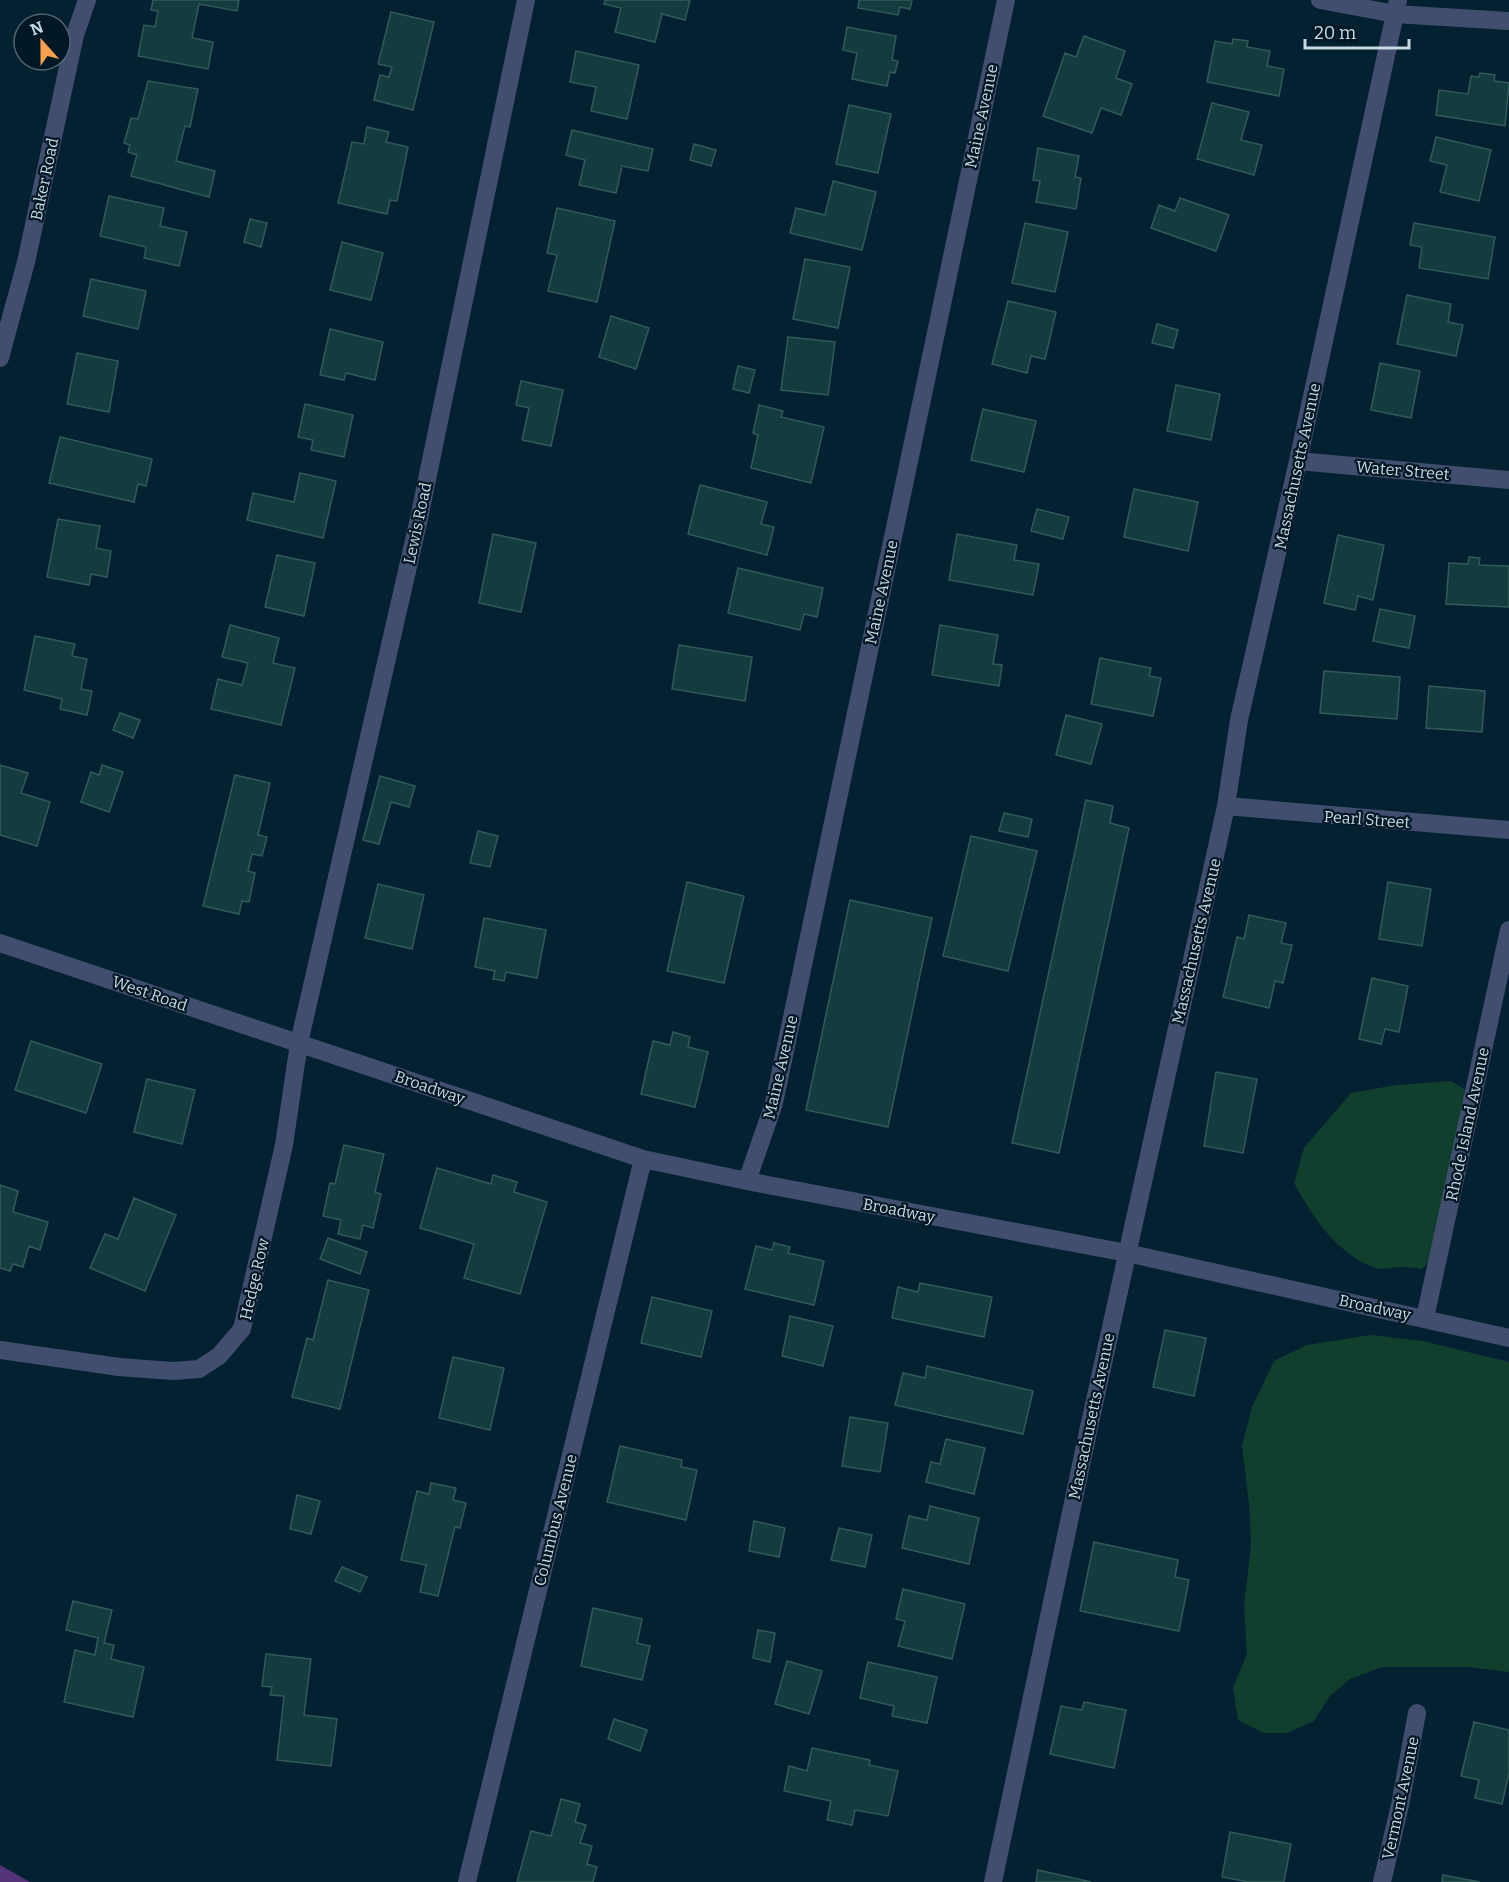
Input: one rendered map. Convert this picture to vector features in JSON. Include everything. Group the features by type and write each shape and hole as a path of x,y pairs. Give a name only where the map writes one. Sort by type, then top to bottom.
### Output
{"street":[{"name":"Baker Road","path":"0,357 26,262 75,35 87,0"},
{"name":"Lewis Road","path":"299,1044 418,523 526,0"},
{"name":"Maine Avenue","path":"747,1181 774,1103 1006,0"},
{"path":"1320,0 1509,21"},
{"name":"Massachusetts Avenue","path":"993,1882 1127,1253 1226,806 1239,720 1298,461 1396,7"},
{"name":"Water Street","path":"1298,461 1509,480"},
{"name":"Pearl Street","path":"1226,806 1509,830"},
{"name":"Rhode Island Avenue","path":"1425,1318 1509,930"},
{"name":"West Road","path":"0,943 299,1044"},
{"name":"Broadway","path":"299,1044 643,1159 1127,1253 1509,1338"},
{"name":"Hedge Row","path":"0,1350 119,1367 173,1371 199,1369 219,1356 242,1329 284,1145 299,1044"},
{"name":"Columbus Avenue","path":"467,1882 643,1159"},
{"name":"Vermont Avenue","path":"1382,1882 1400,1805 1417,1713"}],"green space":[{"path":"1451,1081 1464,1089 1471,1103 1441,1247 1422,1269 1403,1267 1379,1269 1362,1262 1349,1254 1328,1233 1309,1209 1294,1183 1304,1148 1351,1093 1396,1085"},
{"path":"1370,1335 1423,1341 1509,1362 1509,1672 1467,1667 1382,1667 1350,1679 1330,1696 1314,1721 1287,1733 1264,1733 1238,1720 1233,1688 1247,1654 1244,1605 1251,1545 1242,1446 1252,1407 1274,1361 1307,1345"}],"shaded area":[{"path":"0,1865 30,1882 0,1882"}],"building":[{"path":"153,0 239,0 237,11 199,4 192,38 213,42 208,69 138,56 144,25 155,27 158,11 151,10"},
{"path":"605,0 690,0 685,20 662,14 655,42 615,32 621,8 604,4"},
{"path":"859,0 912,0 910,9 900,7 898,15 858,8"},
{"path":"391,12 434,22 413,110 374,100 380,75 389,77 392,67 378,64"},
{"path":"847,27 896,36 892,60 898,61 895,73 890,72 887,86 852,79 857,53 843,50"},
{"path":"1084,36 1125,51 1116,78 1132,84 1121,115 1101,108 1092,133 1043,116 1065,53 1076,57"},
{"path":"1233,39 1248,41 1247,47 1270,51 1267,66 1284,69 1279,96 1207,82 1215,41 1232,44"},
{"path":"576,51 639,65 627,119 591,111 596,87 570,82"},
{"path":"1480,73 1495,75 1494,81 1509,83 1505,126 1436,115 1439,90 1468,94 1471,76 1479,77"},
{"path":"148,81 198,89 190,127 185,126 176,161 215,171 209,197 131,176 137,155 128,152 130,145 124,143 131,118 138,119"},
{"path":"1212,103 1249,112 1241,140 1262,145 1254,175 1197,159"},
{"path":"849,105 891,114 878,173 836,164"},
{"path":"367,127 389,132 386,142 408,147 397,201 390,200 387,214 338,203 352,142 364,144"},
{"path":"572,130 653,149 648,171 622,166 616,193 579,185 585,160 566,155"},
{"path":"1436,137 1491,150 1479,201 1440,192 1447,165 1430,161"},
{"path":"694,144 716,150 711,166 690,160"},
{"path":"1038,148 1079,156 1075,177 1081,178 1076,209 1036,202 1040,181 1033,180"},
{"path":"833,181 876,192 862,250 790,233 796,208 825,215"},
{"path":"109,196 164,208 160,226 187,232 179,266 144,258 146,247 100,236"},
{"path":"1180,198 1229,215 1216,251 1151,228 1159,205 1175,211"},
{"path":"557,208 615,221 597,302 548,291 557,255 547,253"},
{"path":"250,219 267,223 261,247 244,242"},
{"path":"1025,223 1068,232 1055,292 1012,283"},
{"path":"1414,223 1495,237 1488,279 1419,268 1422,247 1410,245"},
{"path":"342,242 383,253 371,300 330,290"},
{"path":"805,259 850,267 838,328 793,319"},
{"path":"91,279 146,291 138,329 83,316"},
{"path":"1407,295 1451,304 1448,322 1463,325 1456,356 1397,344"},
{"path":"1008,301 1056,312 1045,359 1031,356 1027,373 992,364"},
{"path":"611,316 649,328 636,369 599,357"},
{"path":"1157,324 1178,330 1173,348 1152,343"},
{"path":"330,329 383,342 375,380 346,373 344,380 320,375"},
{"path":"788,337 835,342 828,395 781,390"},
{"path":"77,353 118,361 109,412 67,404"},
{"path":"1380,363 1420,371 1411,418 1371,410"},
{"path":"738,366 755,370 749,393 733,389"},
{"path":"521,381 563,390 551,446 522,440 529,408 516,405"},
{"path":"1176,385 1220,394 1211,440 1167,431"},
{"path":"305,404 353,415 344,457 311,450 313,440 298,437"},
{"path":"759,405 783,411 781,417 824,427 811,483 751,468 758,435 753,433"},
{"path":"983,409 1036,421 1024,472 971,460"},
{"path":"60,437 152,459 146,486 138,484 134,502 49,483"},
{"path":"300,473 336,481 323,538 247,520 253,493 294,502"},
{"path":"700,485 767,502 761,524 774,527 767,555 688,534"},
{"path":"1134,489 1198,502 1188,551 1124,537"},
{"path":"1037,509 1069,517 1063,539 1031,531"},
{"path":"58,519 100,526 96,548 111,551 107,577 91,574 89,585 47,577"},
{"path":"493,534 536,543 521,612 479,603"},
{"path":"957,534 1017,545 1014,560 1039,564 1033,595 949,580"},
{"path":"1338,535 1384,545 1373,600 1358,596 1355,610 1324,603"},
{"path":"277,555 315,563 304,616 265,607"},
{"path":"1469,557 1480,558 1479,565 1509,566 1509,607 1446,604 1449,563 1468,564"},
{"path":"738,568 823,588 817,617 804,614 800,630 728,613"},
{"path":"1380,609 1415,616 1409,648 1373,641"},
{"path":"230,625 279,638 273,663 295,668 281,725 211,709 218,679 242,685 248,663 222,657"},
{"path":"940,625 998,635 993,664 1002,665 999,686 932,675"},
{"path":"35,636 75,644 72,656 87,659 81,689 92,691 87,715 60,709 62,699 24,690"},
{"path":"679,645 752,657 745,701 672,689"},
{"path":"1100,658 1151,668 1149,676 1161,678 1153,716 1091,704"},
{"path":"1324,671 1400,677 1397,719 1320,713"},
{"path":"1429,686 1485,691 1482,732 1426,728"},
{"path":"120,713 140,720 133,738 113,730"},
{"path":"1066,715 1102,724 1091,764 1056,755"},
{"path":"0,765 28,773 21,793 50,802 37,846 0,835"},
{"path":"102,765 123,772 109,812 81,802 91,772 99,775"},
{"path":"235,775 270,783 258,835 267,837 262,856 252,854 248,871 255,873 249,902 242,901 239,914 203,906"},
{"path":"380,776 415,786 409,807 391,802 379,844 363,840"},
{"path":"1086,800 1113,806 1110,823 1129,828 1059,1153 1012,1143"},
{"path":"1004,813 1032,819 1028,837 999,831"},
{"path":"478,831 498,836 490,867 470,863"},
{"path":"971,836 1037,851 1008,971 943,956"},
{"path":"687,882 744,896 724,983 667,971"},
{"path":"1388,882 1431,889 1422,946 1379,939"},
{"path":"378,884 424,895 412,949 365,938"},
{"path":"850,900 932,918 888,1127 806,1110"},
{"path":"1249,915 1286,923 1281,943 1292,945 1283,983 1275,981 1269,1008 1223,997 1237,937 1244,939"},
{"path":"484,918 546,930 537,978 506,972 504,981 493,979 495,971 475,967"},
{"path":"1372,978 1408,986 1399,1032 1385,1029 1381,1044 1359,1039"},
{"path":"673,1032 690,1037 688,1047 708,1052 695,1107 641,1094 653,1041 670,1045"},
{"path":"31,1041 102,1064 86,1113 15,1090"},
{"path":"1216,1072 1257,1079 1243,1153 1204,1146"},
{"path":"147,1079 195,1090 182,1144 134,1132"},
{"path":"344,1145 384,1154 375,1192 381,1194 373,1228 363,1225 360,1239 338,1234 341,1220 323,1216 330,1183 335,1184"},
{"path":"437,1168 491,1184 493,1175 517,1182 514,1192 547,1202 520,1294 464,1278 474,1244 420,1228"},
{"path":"0,1185 18,1191 13,1212 48,1222 40,1250 29,1246 23,1267 13,1264 10,1271 0,1268"},
{"path":"134,1198 176,1215 145,1291 90,1268 105,1234 118,1239"},
{"path":"328,1238 367,1252 360,1274 320,1259"},
{"path":"774,1243 790,1247 788,1253 824,1261 814,1305 745,1289 756,1246 772,1250"},
{"path":"328,1280 369,1290 340,1409 292,1397 307,1338 313,1340"},
{"path":"920,1283 992,1297 984,1337 892,1318 898,1287 918,1292"},
{"path":"652,1297 712,1311 701,1357 641,1343"},
{"path":"790,1316 833,1326 823,1366 782,1356"},
{"path":"1165,1330 1206,1338 1194,1396 1153,1387"},
{"path":"453,1357 504,1368 490,1430 439,1418"},
{"path":"927,1366 1033,1391 1023,1434 895,1405 903,1373 925,1378"},
{"path":"850,1417 888,1423 880,1472 842,1466"},
{"path":"946,1439 985,1448 974,1494 926,1482 931,1462 940,1464"},
{"path":"620,1446 682,1460 681,1467 697,1470 686,1520 607,1502"},
{"path":"431,1483 456,1488 453,1500 466,1503 460,1528 455,1527 438,1596 420,1592 426,1565 401,1560 417,1491 429,1494"},
{"path":"297,1495 320,1501 311,1534 290,1529"},
{"path":"930,1506 979,1518 969,1564 902,1548 909,1516 927,1520"},
{"path":"754,1521 785,1528 779,1557 749,1551"},
{"path":"839,1528 872,1535 865,1567 831,1560"},
{"path":"1094,1542 1178,1560 1175,1577 1189,1580 1179,1631 1080,1611"},
{"path":"342,1567 367,1577 360,1592 335,1581"},
{"path":"903,1589 965,1604 952,1659 898,1646 905,1621 896,1619"},
{"path":"73,1601 112,1610 104,1643 114,1645 111,1659 144,1667 133,1717 64,1702 75,1650 95,1655 98,1638 66,1630"},
{"path":"593,1608 642,1619 637,1643 650,1646 642,1680 581,1666"},
{"path":"758,1630 775,1633 770,1662 753,1658"},
{"path":"266,1654 311,1659 304,1715 337,1719 331,1766 277,1760 284,1696 270,1695 272,1687 262,1686"},
{"path":"787,1661 822,1671 809,1714 775,1704"},
{"path":"868,1662 937,1677 927,1723 892,1716 894,1706 860,1698"},
{"path":"1084,1702 1126,1710 1114,1768 1050,1754 1061,1706 1082,1710"},
{"path":"614,1719 647,1730 640,1751 608,1739"},
{"path":"1474,1722 1509,1730 1509,1773 1502,1804 1475,1798 1479,1780 1461,1776"},
{"path":"812,1748 870,1760 869,1765 898,1771 888,1816 855,1810 852,1825 827,1820 831,1801 784,1791 789,1766 807,1771"},
{"path":"561,1799 580,1804 575,1822 586,1825 580,1843 592,1846 587,1864 597,1867 593,1882 517,1882 531,1831 551,1836"},
{"path":"1230,1832 1291,1844 1284,1882 1249,1882 1222,1877"},
{"path":"1038,1870 1091,1882 1036,1882"},
{"path":"1443,1875 1480,1882 1442,1882"}]}
